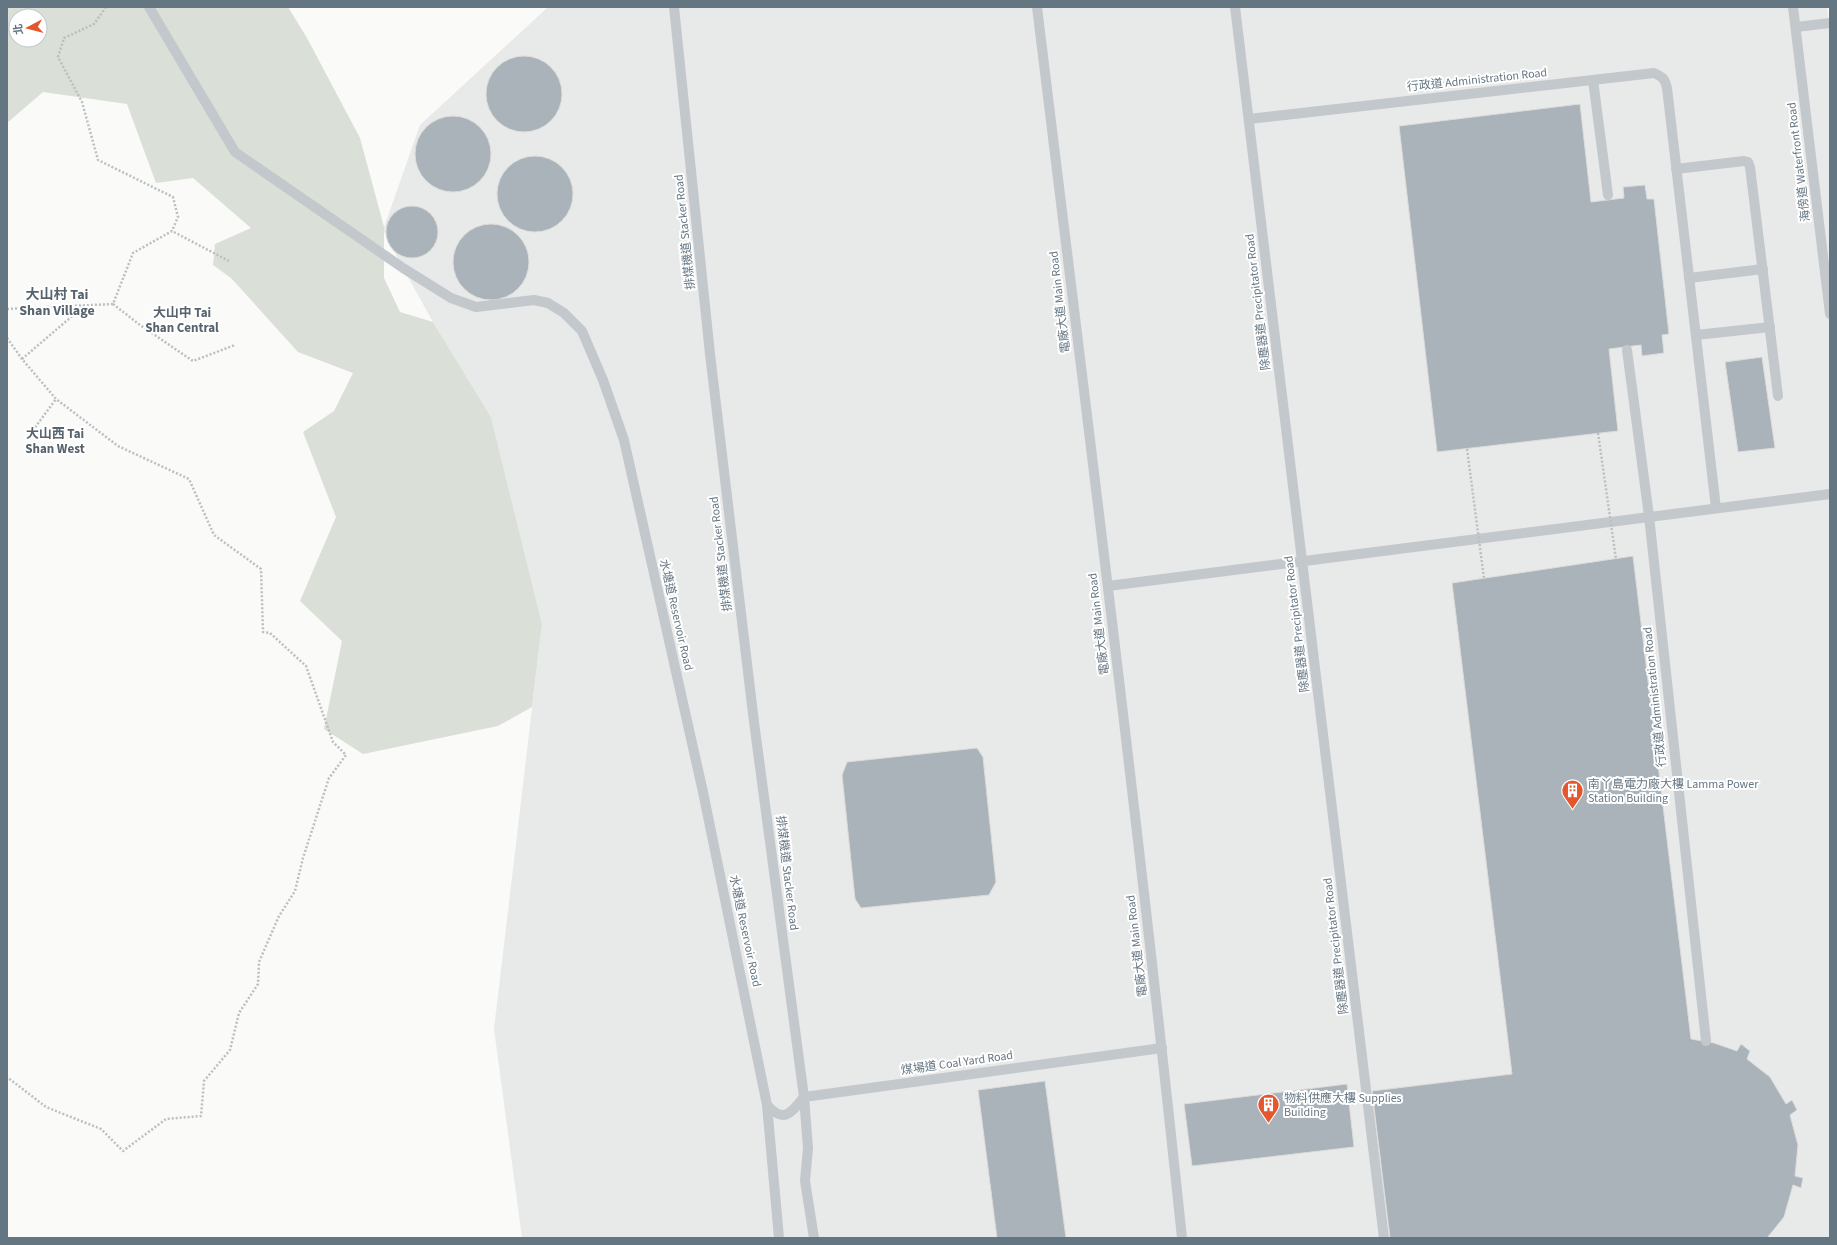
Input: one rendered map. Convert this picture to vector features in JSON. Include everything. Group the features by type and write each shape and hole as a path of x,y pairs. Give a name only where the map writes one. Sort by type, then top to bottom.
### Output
{"lane":[{"name":"水塘道 Reservoir Road","path":"149,7 235,152 403,268 451,298 476,307 534,300 548,303 564,313 582,332 603,380 624,440 703,792 767,1105 779,1238"},
{"name":"排煤機道 Stacker Road","path":"674,7 712,370 753,714 804,1097 808,1148 805,1181 814,1238"},
{"name":"電廠大道 Main Road","path":"1037,7 1108,586 1162,1048 1182,1238"},
{"name":"除塵器道 Precipitator Road","path":"1235,7 1384,1238"},
{"name":"海傍道 Waterfront Road","path":"1793,7 1830,314"},
{"path":"1796,27 1830,23"},
{"name":"行政道 Administration Road","path":"1249,120 1654,73 1666,80 1676,169"},
{"path":"1593,80 1608,195"},
{"path":"1716,508 1676,169 1744,161 1748,162 1750,167 1778,396"},
{"path":"1689,278 1763,269"},
{"path":"1696,335 1770,327"},
{"name":"行政道 Administration Road","path":"1627,350 1649,516 1706,1041"},
{"path":"1108,586 1830,494"},
{"name":"煤場道 Coal Yard Road","path":"804,1097 1162,1048"},
{"path":"767,1105 775,1114 784,1116 790,1113 804,1097"}],"path":[{"path":"106,7 94,24 64,38 58,58 82,102 98,160 173,198 178,217 172,231 133,253 113,304"},
{"path":"172,231 229,261"},
{"path":"7,309 113,304 140,326 193,361 235,345"},
{"path":"22,358 84,306"},
{"path":"7,338 56,399 118,446 189,479 214,535 261,569 263,632 270,633 306,666 333,742 346,755 329,778 303,858 296,891 279,916 259,962 258,984 239,1013 230,1050 204,1081 201,1116 166,1119 123,1151 101,1129 46,1108 7,1077"},
{"path":"28,437 56,399"},
{"path":"1598,433 1616,559"},
{"path":"1467,449 1484,578"}],"shaded area":[{"path":"7,7 288,7 307,38 360,138 384,227 384,278 400,312 433,322 491,417 542,624 532,707 498,726 363,754 324,729 342,641 300,601 336,517 303,432 334,411 353,373 298,352 231,278 213,265 215,244 251,228 193,178 156,183 127,104 43,92 7,123"},
{"path":"548,7 1827,7 1830,33 1830,1238 522,1238 494,1029 542,624 491,417 433,322 383,230 420,125"}],"building":[{"path":"524,56 539,59 551,67 559,79 562,94 559,109 551,121 539,129 524,132 509,129 497,121 489,109 486,94 489,79 497,67 509,59"},
{"path":"1580,104 1591,202 1624,198 1623,187 1645,185 1647,199 1654,199 1669,334 1662,335 1664,353 1642,356 1641,345 1609,349 1618,431 1437,452 1399,126"},
{"path":"453,116 468,119 480,127 488,139 491,154 488,169 480,181 468,189 453,192 438,189 426,181 418,169 415,154 418,139 426,127 438,119"},
{"path":"535,156 550,159 562,167 570,179 573,194 570,209 562,221 550,229 535,232 520,229 508,221 500,209 497,194 500,179 508,167 520,159"},
{"path":"407,206 417,206 431,213 438,227 438,237 431,251 417,258 407,258 397,254 390,247 386,237 386,227 390,217 397,210"},
{"path":"491,224 506,227 518,235 526,247 529,262 526,277 518,289 506,297 491,300 476,297 464,289 456,277 453,262 456,247 464,235 476,227"},
{"path":"1762,357 1775,448 1738,452 1725,362"},
{"name":"南丫島電力廠大樓 Lamma Power Station Building","path":"1633,556 1691,1039 1714,1043 1737,1051 1741,1044 1750,1051 1747,1059 1770,1077 1786,1104 1792,1100 1797,1110 1790,1115 1798,1145 1795,1176 1803,1178 1801,1188 1793,1185 1784,1217 1767,1238 1390,1238 1372,1091 1512,1074 1452,583"},
{"path":"977,748 983,757 996,882 989,895 861,908 855,899 842,775 847,762"},
{"path":"1045,1081 1066,1238 997,1238 978,1090"},
{"name":"物料供應大樓 Supplies Building","path":"1347,1084 1354,1147 1192,1166 1184,1104"}],"place":[{"name":"南丫島電力廠大樓 Lamma Power Station Building","path":"1572,810"},
{"name":"物料供應大樓 Supplies Building","path":"1269,1124"}],"district":[{"name":"大山村 Tai Shan Village","path":"57,304"},
{"name":"大山中 Tai Shan Central","path":"182,320"},
{"name":"大山西 Tai Shan West","path":"55,442"}]}
